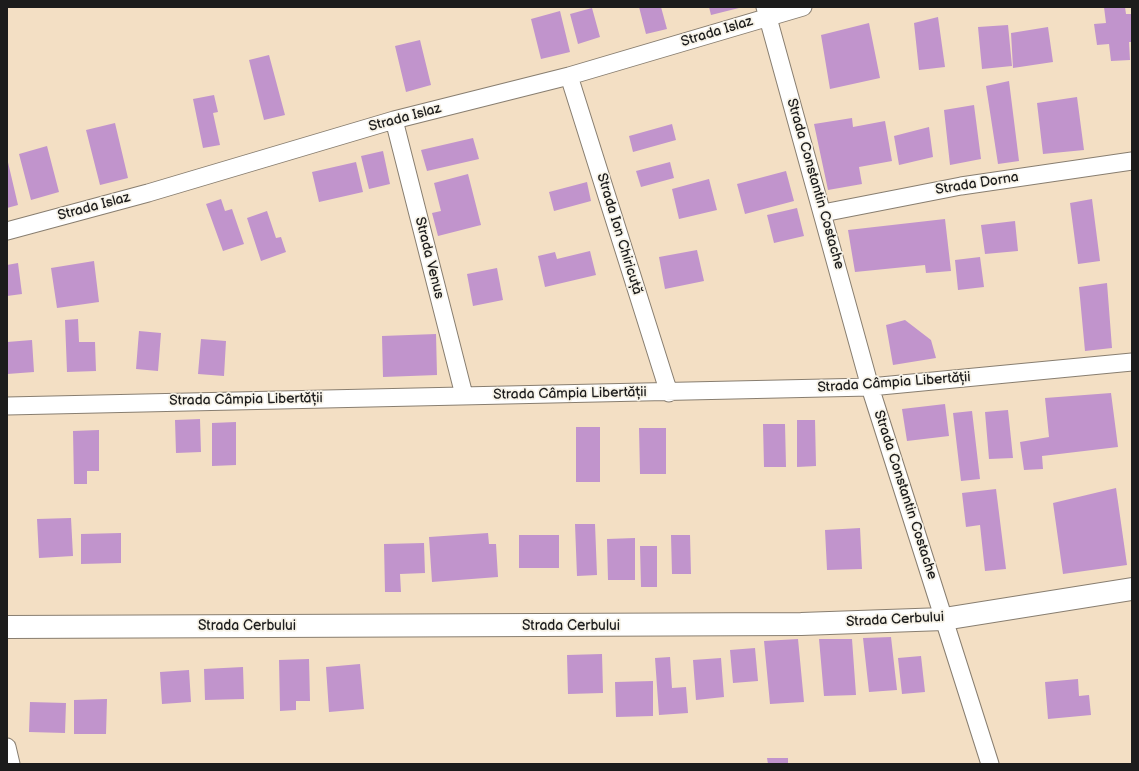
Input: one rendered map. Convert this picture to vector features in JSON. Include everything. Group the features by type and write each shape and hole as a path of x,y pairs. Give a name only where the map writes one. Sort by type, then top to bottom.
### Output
{"street":[{"name":"Strada Islaz","path":"7,231 148,192 394,120 569,76 766,12 803,7"},
{"name":"Strada Constantin Costache","path":"766,12 823,213 870,387 990,764"},
{"name":"Strada Ion Chiricuță","path":"569,76 669,392"},
{"name":"Strada Venus","path":"394,120 464,396"},
{"name":"Strada Dorna","path":"823,213 961,186 1132,161"},
{"name":"Strada Câmpia Libertății","path":"7,406 870,387 1132,362"},
{"name":"Strada Cerbului","path":"7,627 785,624 944,619 1132,589"},
{"path":"7,747 11,764"}],"building":[{"path":"639,7 661,7 667,29 646,34"},
{"path":"709,7 739,7 739,8 711,15"},
{"path":"1104,7 1125,7 1126,14 1132,14 1132,42 1129,42 1130,60 1111,61 1109,44 1097,45 1094,24 1106,23"},
{"path":"592,8 600,37 578,44 570,14"},
{"path":"560,11 570,52 541,59 531,19"},
{"path":"938,17 945,67 919,70 914,23"},
{"path":"869,23 880,78 830,89 821,35"},
{"path":"1008,25 1012,66 982,69 978,27"},
{"path":"1048,27 1053,62 1013,68 1011,33"},
{"path":"420,40 431,85 406,92 395,46"},
{"path":"269,55 285,115 264,120 249,60"},
{"path":"1009,81 1019,161 998,164 986,86"},
{"path":"214,95 218,112 213,113 220,145 203,148 193,99"},
{"path":"1077,97 1084,150 1043,154 1037,103"},
{"path":"974,105 981,159 950,165 944,110"},
{"path":"852,118 853,127 885,121 892,161 859,167 862,184 828,190 814,124"},
{"path":"115,123 128,178 100,185 86,130"},
{"path":"672,124 676,140 633,152 629,136"},
{"path":"929,127 933,157 899,165 894,136"},
{"path":"473,138 479,159 427,171 421,150"},
{"path":"47,146 59,192 31,200 19,154"},
{"path":"383,151 390,184 369,189 361,156"},
{"path":"7,158 18,205 7,208"},
{"path":"356,162 363,192 319,202 312,172"},
{"path":"670,162 674,178 641,187 636,171"},
{"path":"786,171 794,201 745,214 737,184"},
{"path":"468,174 481,225 438,236 432,213 441,211 434,183"},
{"path":"709,179 717,210 679,219 672,189"},
{"path":"587,182 591,201 554,211 549,192"},
{"path":"221,199 225,211 232,209 244,244 223,251 206,204"},
{"path":"1092,199 1100,261 1078,264 1070,203"},
{"path":"797,208 804,236 774,243 767,215"},
{"path":"267,211 276,238 281,237 286,252 261,261 247,218"},
{"path":"945,219 951,271 926,273 925,265 855,272 848,230"},
{"path":"1015,221 1018,251 985,254 981,225"},
{"path":"697,250 704,281 665,289 659,257"},
{"path":"590,251 596,275 545,287 538,256 555,252 557,259"},
{"path":"980,257 984,287 958,290 955,260"},
{"path":"94,261 99,302 57,308 51,268"},
{"path":"18,263 22,294 7,296 7,265"},
{"path":"497,268 503,300 473,306 467,274"},
{"path":"1107,283 1112,348 1085,351 1079,287"},
{"path":"78,319 79,342 95,342 96,371 67,372 65,320"},
{"path":"905,320 931,340 936,358 893,365 886,325"},
{"path":"139,331 161,333 158,371 136,369"},
{"path":"436,334 437,375 383,377 382,336"},
{"path":"201,339 226,341 224,376 198,374"},
{"path":"32,340 34,372 7,374 7,342"},
{"path":"1111,393 1118,447 1042,456 1043,469 1024,470 1020,442 1049,437 1045,398"},
{"path":"945,404 949,436 907,441 902,409"},
{"path":"1008,410 1013,458 989,459 985,412"},
{"path":"972,411 980,479 961,481 953,413"},
{"path":"200,419 201,452 176,453 175,420"},
{"path":"797,420 815,420 816,466 797,467"},
{"path":"236,422 236,465 212,466 212,423"},
{"path":"763,424 785,424 786,467 764,467"},
{"path":"576,427 600,427 600,482 576,482"},
{"path":"639,428 666,428 666,474 640,474"},
{"path":"99,430 99,471 87,471 87,484 74,484 73,431"},
{"path":"1116,488 1127,565 1063,574 1053,503"},
{"path":"996,489 1006,569 985,571 980,525 966,527 962,493"},
{"path":"71,518 73,556 39,558 37,519"},
{"path":"575,524 595,524 597,575 577,576"},
{"path":"860,528 862,569 827,570 825,530"},
{"path":"121,533 121,563 81,564 81,534"},
{"path":"488,533 489,544 496,544 498,577 432,582 429,537"},
{"path":"519,535 559,535 559,568 519,568"},
{"path":"671,535 690,535 691,574 672,574"},
{"path":"635,538 635,580 608,580 607,539"},
{"path":"424,543 425,573 400,574 401,592 385,592 384,544"},
{"path":"640,546 657,546 657,587 641,587"},
{"path":"891,637 897,690 869,692 863,638"},
{"path":"798,639 804,702 770,704 764,641"},
{"path":"819,639 852,639 856,695 824,696"},
{"path":"755,648 758,681 733,683 730,650"},
{"path":"602,654 603,693 568,694 567,655"},
{"path":"921,656 925,692 902,694 898,658"},
{"path":"670,657 672,688 686,687 688,713 659,715 655,658"},
{"path":"721,658 724,697 696,700 693,660"},
{"path":"309,659 310,701 296,701 296,710 280,711 279,660"},
{"path":"360,664 364,709 329,712 326,667"},
{"path":"243,667 244,699 205,700 204,669"},
{"path":"189,670 191,702 162,704 160,672"},
{"path":"1078,679 1079,696 1089,695 1091,715 1048,719 1045,682"},
{"path":"653,681 653,716 616,717 615,682"},
{"path":"107,699 106,734 74,734 74,700"},
{"path":"30,702 66,703 65,733 29,732"},
{"path":"767,758 788,758 788,764 768,764"}]}
